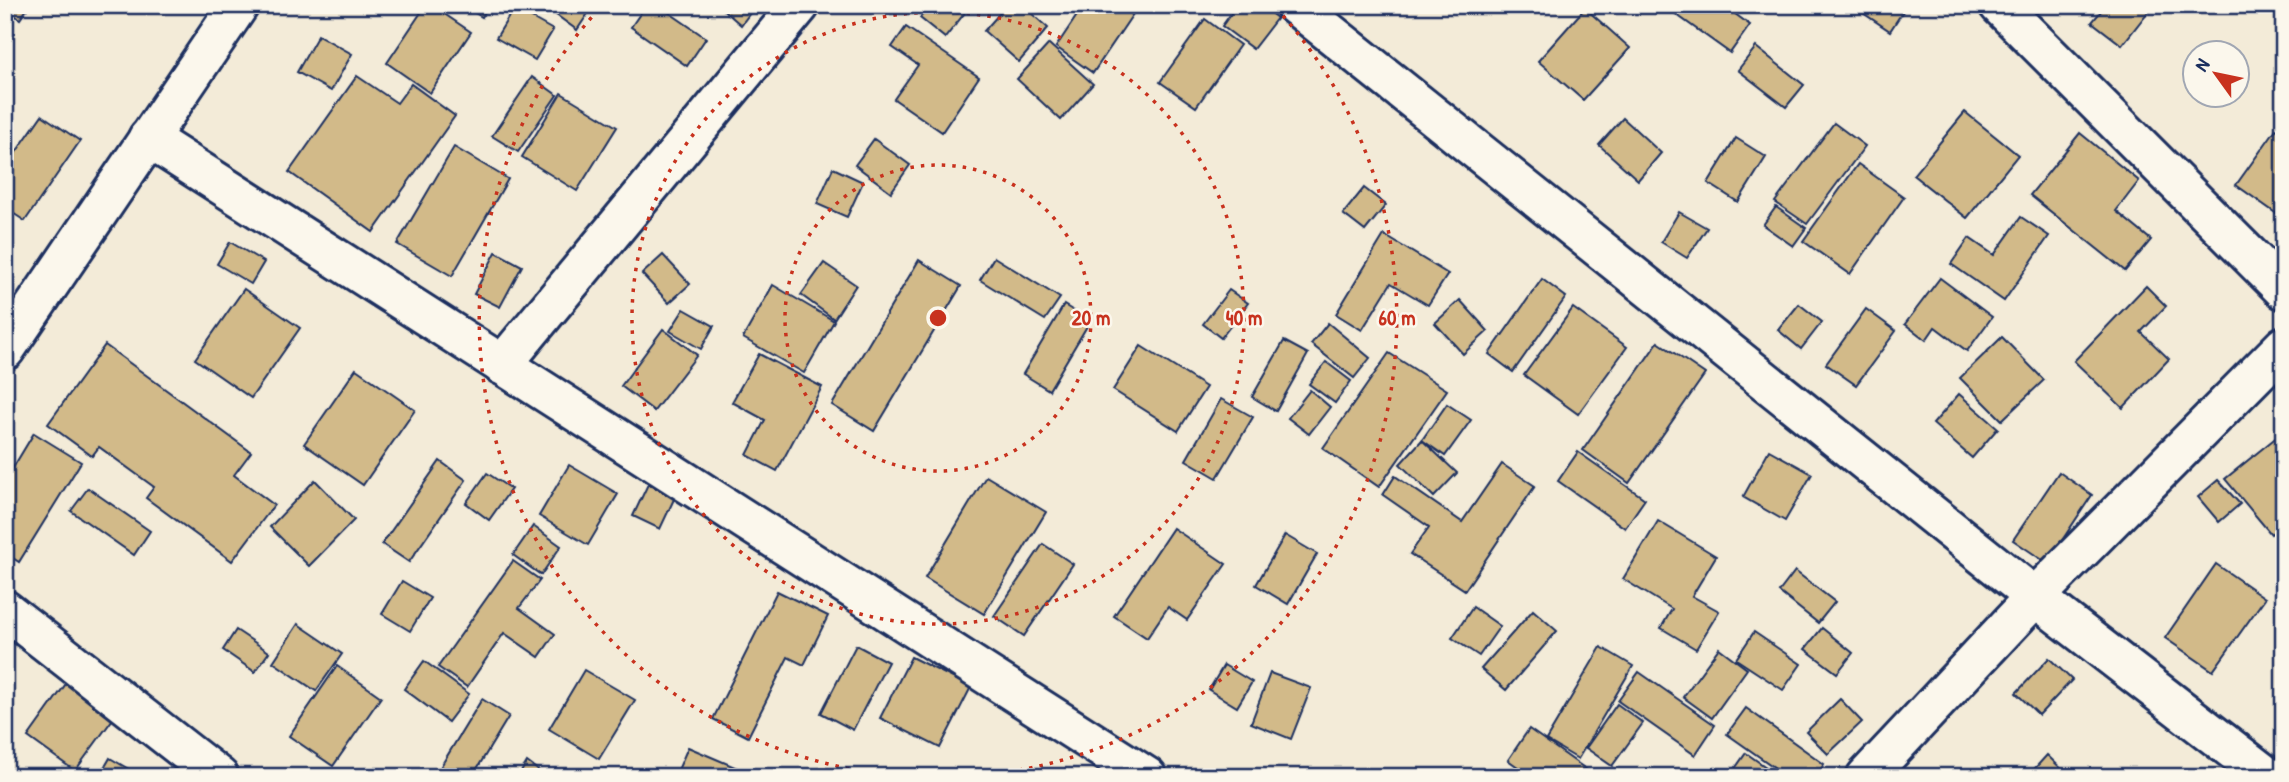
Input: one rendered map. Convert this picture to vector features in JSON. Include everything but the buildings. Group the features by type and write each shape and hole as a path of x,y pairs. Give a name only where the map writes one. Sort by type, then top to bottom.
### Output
{"street":[{"path":"5,350 239,5"},
{"path":"502,365 800,5"},
{"path":"1295,5 2035,597 2269,777"},
{"path":"1999,5 2284,290"},
{"path":"148,138 1147,777"},
{"path":"1866,777 2035,597 2284,345"},
{"path":"5,610 219,777"}]}
